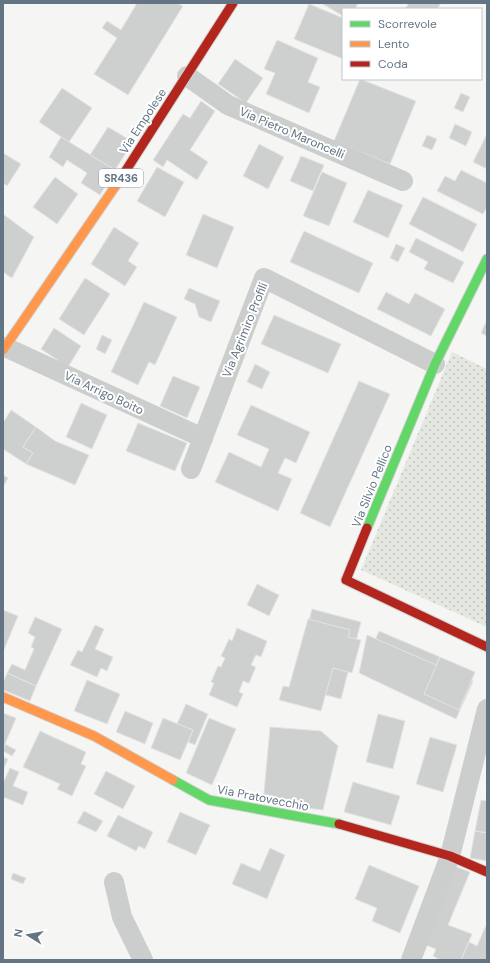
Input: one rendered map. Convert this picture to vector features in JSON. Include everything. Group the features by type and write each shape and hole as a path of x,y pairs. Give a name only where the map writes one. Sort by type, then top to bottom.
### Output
{"street":[{"name":"Via Empolese","path":"4,348 106,202 233,3"},
{"name":"Via Pietro Maroncelli","path":"186,76 228,105 403,181"},
{"name":"Via Silvio Pellico","path":"487,259 435,364 346,580 487,647"},
{"name":"Via Agrimiro Profili","path":"191,469 264,278 435,364"},
{"name":"Via Arrigo Boito","path":"4,348 203,438"},
{"name":"Via Pratovecchio","path":"3,697 94,736 209,800 353,827 450,856 487,872"},
{"path":"411,960 450,856 487,709"},
{"path":"114,882 122,917 143,960"}],"shaded area":[{"path":"452,352 487,369 487,627 361,570"}],"building":[{"path":"137,3 177,3 183,6 128,95 94,74 117,38 102,28 107,21 121,30"},
{"path":"321,3 358,3 356,8 342,8 342,15"},
{"path":"409,3 441,3 438,8 406,8"},
{"path":"309,4 342,18 342,59 294,39"},
{"path":"277,40 318,58 308,82 320,87 309,113 266,94 275,73 264,69"},
{"path":"235,59 263,78 246,103 218,84"},
{"path":"360,80 416,101 390,164 334,141"},
{"path":"62,88 92,108 69,142 39,122"},
{"path":"461,93 470,97 463,112 454,108"},
{"path":"201,101 215,111 190,150 208,162 197,180 167,160 163,167 153,160 183,114 190,118"},
{"path":"455,124 472,132 466,146 449,138"},
{"path":"108,127 133,142 115,170 90,155"},
{"path":"487,134 487,169 473,162"},
{"path":"427,135 437,139 432,150 422,146"},
{"path":"61,137 115,170 100,195 81,183 87,173 67,160 63,167 49,157"},
{"path":"259,144 284,157 268,189 243,176"},
{"path":"3,153 21,164 7,186 3,183"},
{"path":"301,156 324,165 313,191 290,181"},
{"path":"157,167 184,182 165,217 137,201"},
{"path":"461,170 487,183 487,207 483,214 437,191 445,176 455,181"},
{"path":"322,172 347,183 329,226 303,216"},
{"path":"55,177 78,194 57,224 33,207"},
{"path":"368,190 403,205 388,238 353,222"},
{"path":"423,197 477,224 463,252 409,224"},
{"path":"3,214 34,237 12,278 3,272"},
{"path":"203,214 234,227 217,268 186,255"},
{"path":"114,227 139,243 128,261 137,267 125,286 91,264"},
{"path":"304,231 373,263 359,293 290,262"},
{"path":"416,238 464,262 453,283 424,269 428,262 409,252"},
{"path":"396,244 405,248 398,262 390,258"},
{"path":"85,278 110,294 84,335 59,319"},
{"path":"189,288 220,301 211,322 199,317 195,304 184,299"},
{"path":"386,292 409,304 415,293 445,309 431,336 377,309"},
{"path":"144,302 177,317 155,365 149,362 138,385 111,372"},
{"path":"274,315 341,344 328,373 261,344"},
{"path":"487,320 487,336 481,333"},
{"path":"54,328 81,346 68,367 41,349"},
{"path":"102,335 112,340 105,354 96,349"},
{"path":"255,364 270,372 262,389 247,382"},
{"path":"173,376 200,387 187,418 160,406"},
{"path":"359,381 390,394 330,527 300,513"},
{"path":"81,403 107,415 92,449 66,437"},
{"path":"251,405 310,432 296,463 285,458 278,473 292,479 278,511 215,482 229,452 261,467 269,449 237,435"},
{"path":"11,410 36,427 23,447 33,453 26,464 3,449 3,423"},
{"path":"138,423 187,443 175,471 126,451"},
{"path":"36,427 55,441 89,455 75,485 26,464 33,453 23,447"},
{"path":"3,475 8,478 3,487"},
{"path":"257,584 279,595 269,616 247,605"},
{"path":"312,609 361,622 341,699 292,686"},
{"path":"3,610 18,616 3,652"},
{"path":"35,617 62,629 36,686 7,673 12,664 25,670 34,649 31,647 35,637 28,633"},
{"path":"308,619 350,630 348,637 361,640 352,673 333,668 321,711 279,700 283,686 289,687"},
{"path":"95,625 104,629 95,649 113,657 107,671 101,668 97,677 70,665 78,650 82,652"},
{"path":"237,628 267,641 261,657 256,655 251,665 256,667 249,683 243,681 239,692 243,694 237,707 209,695 214,683 211,682 218,666 221,667 225,658 221,656 229,639 232,641"},
{"path":"379,631 440,657 424,694 363,669"},
{"path":"367,635 473,681 456,719 359,673"},
{"path":"440,657 475,672 459,710 424,694"},
{"path":"7,673 36,686 30,701 3,690 3,683"},
{"path":"87,680 120,694 107,724 74,711"},
{"path":"186,704 208,714 195,745 188,742 193,730 177,724"},
{"path":"125,711 153,723 145,744 116,732"},
{"path":"3,713 16,718 5,744 3,744"},
{"path":"378,714 405,721 393,769 366,762"},
{"path":"163,718 193,730 180,760 151,748"},
{"path":"209,718 236,729 212,785 186,773"},
{"path":"270,727 321,731 338,746 323,810 263,803"},
{"path":"40,731 86,752 81,764 86,766 72,796 57,789 60,784 23,767"},
{"path":"430,737 457,745 443,792 416,784"},
{"path":"5,744 16,750 12,756 3,751"},
{"path":"3,757 8,759 3,770"},
{"path":"10,768 19,772 13,786 28,792 23,805 3,797 3,783"},
{"path":"106,771 135,786 123,809 94,794"},
{"path":"353,782 400,796 391,825 344,812"},
{"path":"481,800 487,801 487,833 475,831"},
{"path":"84,811 103,821 96,832 77,823"},
{"path":"180,812 210,825 196,855 167,842"},
{"path":"118,815 153,832 145,849 139,846 136,851 107,836"},
{"path":"475,831 487,833 487,861 470,858"},
{"path":"270,848 285,855 267,899 232,884 241,863 260,871"},
{"path":"369,865 419,886 400,933 372,921 377,908 355,899"},
{"path":"454,866 470,872 448,925 472,934 461,960 440,960 433,956 436,949 423,944"},
{"path":"13,873 26,878 23,884 11,879"},
{"path":"487,923 487,960 461,960 469,942 477,946"}],"traffic: fast":[{"path":"367,528 435,364 487,259"},
{"path":"173,780 209,800 339,824"}],"traffic: slow":[{"path":"3,350 123,175"},
{"path":"3,697 94,736 173,780"}],"traffic: jam":[{"path":"123,175 233,3"},
{"path":"367,528 346,580 487,647"},
{"path":"339,824 450,856 487,872"}]}
